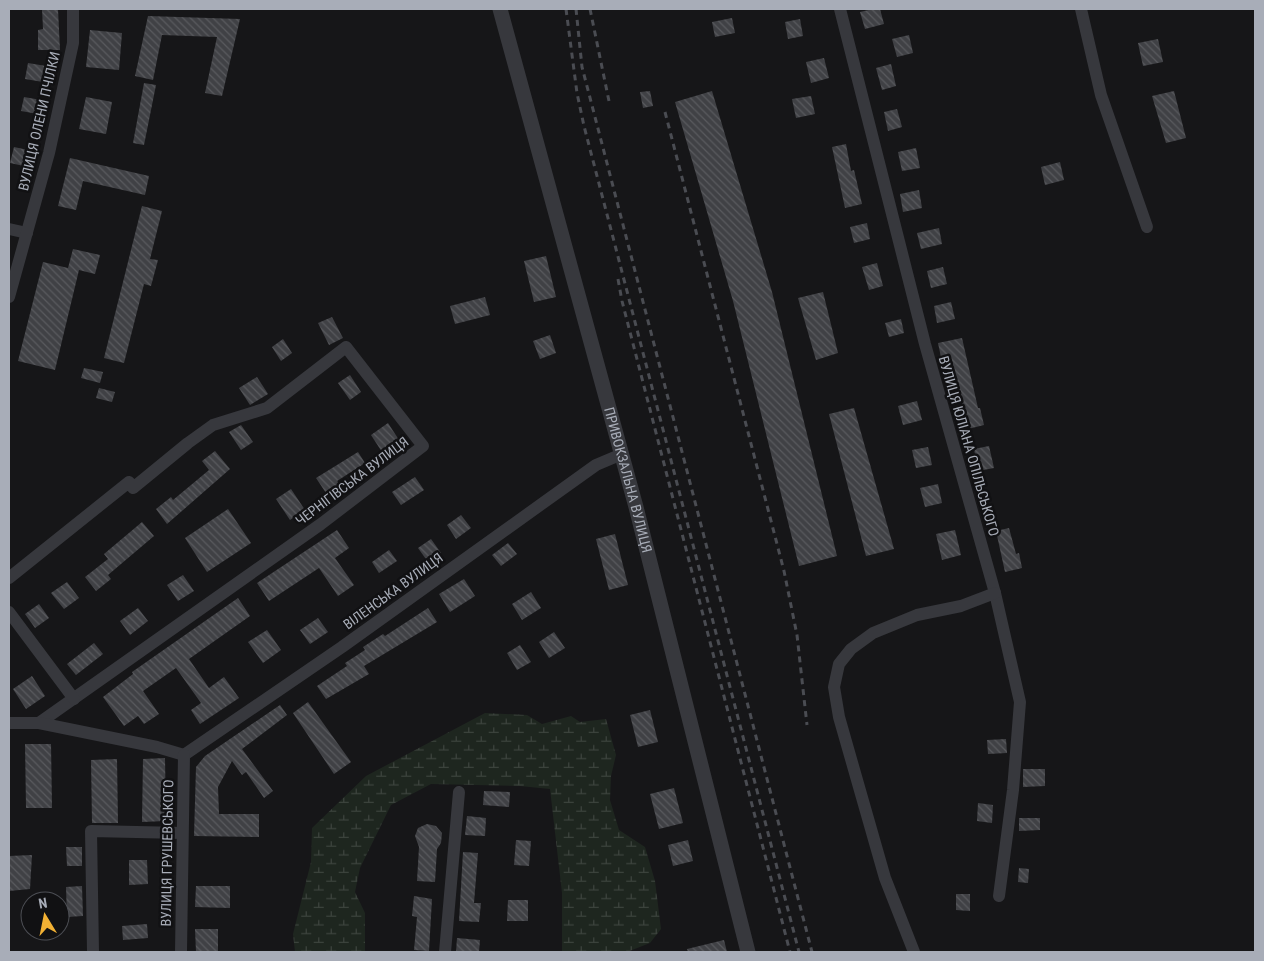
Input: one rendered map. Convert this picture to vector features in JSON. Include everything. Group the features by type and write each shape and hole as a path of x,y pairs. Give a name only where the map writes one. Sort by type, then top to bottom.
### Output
{"street":[{"name":"ВУЛИЦЯ ОЛЕНИ ПЧІЛКИ","path":"9,297 49,153 73,43 73,9"},
{"name":"ПРИВОКЗАЛЬНА ВУЛИЦЯ","path":"500,9 622,454 748,952"},
{"name":"ВУЛИЦЯ ЮЛІАНА ОПІЛЬСЬКОГО","path":"840,9 925,344 995,593 1020,702 1013,790 999,896"},
{"path":"1081,9 1101,95 1148,227"},
{"path":"9,229 27,233"},
{"name":"ЧЕРНІГІВСЬКА ВУЛИЦЯ","path":"9,578 129,482 133,488 213,425 267,408 346,347 423,446 322,524 39,724"},
{"name":"ВІЛЕНСЬКА ВУЛИЦЯ","path":"184,755 342,646 596,464 622,454"},
{"path":"914,952 885,878 839,717 834,688 839,664 850,649 874,633 917,615 960,606 995,593"},
{"path":"9,612 74,699"},
{"path":"9,723 39,724 158,747 184,755"},
{"name":"ВУЛИЦЯ ГРУШЕВСЬКОГО","path":"181,952 184,755"},
{"path":"445,952 459,792"},
{"path":"93,952 91,831 182,833"}],"green space":[{"path":"485,713 527,715 542,724 571,716 580,722 606,719 616,755 611,776 610,800 619,830 645,847 655,881 661,929 650,943 627,952 562,952 562,893 550,789 520,786 431,784 391,805 360,868 355,892 365,913 365,952 295,952 293,934 311,862 312,828 366,776"}],"building":[{"path":"42,9 58,9 60,50 38,50 38,30 43,29"},
{"path":"880,9 884,24 865,29 860,12"},
{"path":"148,16 240,19 222,96 205,93 217,37 162,35 153,80 135,76"},
{"path":"732,18 735,33 715,37 712,22"},
{"path":"800,19 803,36 788,39 785,22"},
{"path":"90,30 122,33 119,70 86,67"},
{"path":"909,35 913,53 897,57 892,39"},
{"path":"1158,39 1163,62 1143,66 1138,43"},
{"path":"824,58 829,78 811,83 806,62"},
{"path":"28,63 46,66 43,82 25,79"},
{"path":"891,64 896,86 882,90 876,68"},
{"path":"144,83 156,85 144,145 133,143"},
{"path":"650,91 653,106 643,108 640,92"},
{"path":"712,91 772,292 837,556 799,566 733,301 675,102"},
{"path":"1174,91 1186,138 1166,143 1152,96"},
{"path":"811,96 815,114 796,118 792,99"},
{"path":"24,97 41,100 38,114 21,111"},
{"path":"86,97 112,102 106,134 79,129"},
{"path":"897,109 902,127 888,131 884,112"},
{"path":"846,144 851,171 854,170 862,204 845,208 832,147"},
{"path":"14,147 28,150 24,166 10,163"},
{"path":"916,148 920,168 902,171 898,152"},
{"path":"70,158 149,176 145,195 83,181 76,210 58,206"},
{"path":"1060,162 1064,180 1045,185 1041,167"},
{"path":"919,190 922,208 903,212 900,194"},
{"path":"142,206 162,211 150,259 158,260 151,286 144,284 124,363 104,358"},
{"path":"867,223 870,239 854,243 850,227"},
{"path":"939,228 942,244 921,249 917,233"},
{"path":"73,249 100,255 95,274 79,270 55,370 18,361 43,262 68,268"},
{"path":"546,256 556,297 534,302 524,261"},
{"path":"877,263 883,286 869,290 862,267"},
{"path":"943,267 947,284 931,288 927,271"},
{"path":"823,292 838,353 816,360 798,298"},
{"path":"485,297 490,315 455,324 450,306"},
{"path":"951,302 955,319 937,323 934,306"},
{"path":"332,317 343,338 329,345 318,323"},
{"path":"901,319 904,333 889,337 885,323"},
{"path":"550,335 556,353 540,359 533,341"},
{"path":"962,338 978,408 980,408 984,425 968,429 952,360 942,362 938,343"},
{"path":"283,339 292,353 281,361 272,347"},
{"path":"84,368 103,372 100,383 81,378"},
{"path":"350,375 361,392 350,400 338,383"},
{"path":"257,377 268,394 250,405 239,388"},
{"path":"99,388 115,392 112,402 96,398"},
{"path":"917,401 922,420 903,425 898,406"},
{"path":"854,408 894,549 866,556 829,414"},
{"path":"388,423 399,440 382,452 371,435"},
{"path":"241,425 253,442 241,450 229,432"},
{"path":"989,446 994,468 978,471 974,449"},
{"path":"928,447 932,465 916,468 912,450"},
{"path":"215,451 230,469 167,524 156,509 171,497 173,500 209,470 202,461"},
{"path":"358,452 365,463 337,481 340,484 326,493 316,478"},
{"path":"415,477 424,490 401,505 392,492"},
{"path":"938,484 942,503 925,507 920,488"},
{"path":"291,489 305,510 290,520 276,499"},
{"path":"228,509 251,543 207,572 185,538"},
{"path":"461,515 471,528 456,539 447,525"},
{"path":"142,522 154,536 108,575 111,579 96,591 85,577 108,559 104,554"},
{"path":"1009,528 1016,554 1019,553 1022,568 1005,572 996,531"},
{"path":"337,530 349,548 335,558 354,585 338,596 319,568 269,601 257,583"},
{"path":"955,530 961,555 942,560 936,534"},
{"path":"615,534 628,585 609,590 596,539"},
{"path":"431,539 441,553 428,562 418,548"},
{"path":"508,543 517,554 501,566 492,555"},
{"path":"389,550 397,561 379,573 372,562"},
{"path":"183,575 194,591 178,601 167,585"},
{"path":"464,579 475,596 450,612 439,594"},
{"path":"67,582 79,598 64,609 51,593"},
{"path":"531,592 541,608 522,620 512,604"},
{"path":"238,598 250,616 189,659 209,688 224,677 239,698 200,724 191,710 201,703 176,668 143,691 159,714 144,724 138,716 124,726 103,697 133,674 132,672"},
{"path":"39,604 49,618 35,628 25,614"},
{"path":"138,608 148,621 130,635 120,621"},
{"path":"428,608 437,622 364,666 369,674 326,699 317,686 347,666 345,663 365,650 363,647 383,634 385,636"},
{"path":"318,618 328,632 310,644 300,630"},
{"path":"267,630 281,650 263,663 248,642"},
{"path":"554,632 565,648 549,658 539,642"},
{"path":"94,643 103,654 76,675 67,664"},
{"path":"520,645 531,662 517,670 507,653"},
{"path":"32,676 45,696 26,709 13,689"},
{"path":"308,702 351,762 334,774 293,713"},
{"path":"280,705 287,715 242,749 273,791 264,798 246,772 242,775 232,761 218,787 219,814 259,814 259,837 194,836 196,767 205,756"},
{"path":"650,710 658,742 638,747 630,715"},
{"path":"1006,739 1007,753 988,754 987,740"},
{"path":"25,744 51,744 52,808 26,808"},
{"path":"165,758 166,821 142,822 143,759"},
{"path":"117,759 118,823 92,823 91,760"},
{"path":"1023,769 1045,769 1045,786 1023,787"},
{"path":"674,788 683,823 659,829 650,794"},
{"path":"484,791 510,792 509,807 483,805"},
{"path":"978,803 993,805 992,823 977,821"},
{"path":"467,816 486,818 485,836 465,835"},
{"path":"1019,818 1040,818 1040,830 1019,831"},
{"path":"427,824 436,826 442,833 441,843 437,849 435,882 417,881 419,847 415,836 418,828"},
{"path":"516,840 531,841 529,866 514,865"},
{"path":"688,840 693,861 673,866 668,845"},
{"path":"66,847 82,847 82,866 67,866"},
{"path":"463,852 478,853 474,903 481,903 479,922 459,921"},
{"path":"32,855 30,889 9,891 9,856"},
{"path":"129,860 147,860 148,884 129,885"},
{"path":"1019,868 1029,869 1028,883 1018,882"},
{"path":"82,886 83,916 70,917 70,891 66,891 66,887"},
{"path":"196,886 230,886 230,908 195,907"},
{"path":"956,894 970,894 970,911 956,910"},
{"path":"414,896 432,899 429,951 414,950 417,917 412,916"},
{"path":"508,900 528,900 528,921 507,921"},
{"path":"147,924 148,938 123,940 122,926"},
{"path":"195,929 218,929 218,952 196,952"},
{"path":"457,938 480,940 479,952 456,952"},
{"path":"724,940 727,952 688,952 687,949"}],"railway":[{"path":"566,9 577,93 584,126 799,952"},
{"path":"576,9 582,67 812,952"},
{"path":"590,9 610,106"},
{"path":"665,112 784,571 797,635 807,725"},
{"path":"618,279 622,301 790,952"}]}
